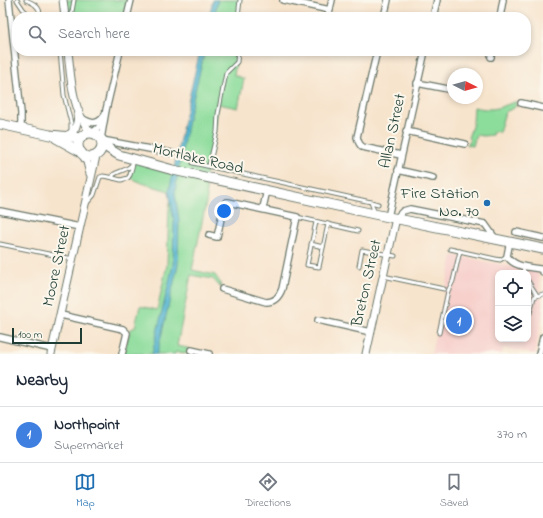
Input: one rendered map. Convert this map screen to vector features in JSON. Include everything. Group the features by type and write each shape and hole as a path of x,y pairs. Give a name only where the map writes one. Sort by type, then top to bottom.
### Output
{"main road":[{"path":"0,124 50,135 82,137"},
{"path":"50,135 88,157 96,156 102,149 101,140 97,135 91,133 82,137 78,145 82,153"},
{"name":"Mortlake Road","path":"101,140 113,152 133,162 543,249"},
{"name":"Mortlake Road","path":"96,156 124,157"}],"street":[{"path":"9,0 12,28"},
{"path":"63,0 64,12"},
{"path":"128,12 131,0"},
{"path":"283,0 330,10 332,0"},
{"path":"385,12 388,0"},
{"path":"434,12 437,0"},
{"path":"501,12 503,0"},
{"path":"15,56 21,113 20,128"},
{"path":"69,56 73,94 79,114 82,137"},
{"path":"119,56 105,113 101,140 171,153"},
{"path":"376,56 358,137 359,143 362,147 401,155"},
{"name":"Allan Street","path":"392,218 398,170 424,56"},
{"path":"417,83 447,89"},
{"path":"521,103 543,108"},
{"path":"79,114 86,121 96,123 100,121 105,113"},
{"path":"79,114 91,133 99,127 105,113"},
{"path":"64,136 75,130 79,114"},
{"path":"406,131 466,145"},
{"name":"Moore Street","path":"82,153 90,170 89,184"},
{"name":"Moore Street","path":"52,351 96,156"},
{"path":"398,170 433,178"},
{"path":"263,208 267,190"},
{"path":"209,235 219,237 223,207 226,202 263,208 297,217 282,289 278,297 271,302 266,302 222,289"},
{"path":"0,212 80,227"},
{"name":"Breton Street","path":"366,354 383,276 391,256 392,218"},
{"path":"516,232 543,238"},
{"path":"510,241 507,256 510,261 515,264 540,269 543,272"},
{"path":"60,315 123,329 127,333 122,354"},
{"path":"318,320 371,332"},
{"path":"0,337 52,351"},
{"path":"539,354 543,337"},
{"path":"191,350 209,354"}],"lane":[{"path":"17,0 25,12"},
{"path":"26,0 38,7 40,12"},
{"path":"72,12 74,0"},
{"path":"239,12 240,0"},
{"path":"61,56 65,100 72,126 71,132 64,136"},
{"path":"209,166 217,132 218,114 226,73 237,62 238,56"},
{"path":"85,205 93,197 99,179 103,176 129,168 133,162"},
{"path":"103,176 121,180 128,178 133,162"},
{"name":"Mortlake Road","path":"193,163 378,204"},
{"path":"114,178 113,175 115,173"},
{"path":"267,190 269,179"},
{"path":"371,202 374,214"},
{"path":"297,217 358,231"},
{"path":"316,222 307,265 318,267 328,224"},
{"path":"0,244 73,259"},
{"path":"311,244 323,247"},
{"path":"450,249 500,260 507,256"},
{"path":"359,266 362,250 391,256"},
{"path":"439,333 448,291 453,281 460,251"},
{"path":"523,266 524,270"},
{"path":"383,276 444,289"},
{"path":"531,287 536,295"},
{"path":"531,308 533,298 536,295 543,294"}],"shaded area":[{"path":"453,255 528,270 495,270 495,342 531,342 531,271 538,272 543,311 535,354 503,348 502,354 431,354"}],"green space":[{"path":"63,0 131,0 128,12 64,12"},
{"path":"215,0 240,0 239,12 211,12"},
{"path":"201,56 237,56 234,75 244,79 238,108 218,104 215,131 205,177 207,198 192,270 215,275 222,289 213,279 191,275 177,346 188,348 187,353 124,354 130,330 135,327 140,306 157,310 167,265 169,209 172,192 142,183 129,177 134,160 175,170"},
{"path":"516,102 516,105 514,108 505,112 499,133 496,131 493,132 492,135 476,135 473,146 467,145 470,140 468,138 473,123 474,107 494,109"}],"water":[{"path":"213,0 218,0 215,12 210,12"},
{"path":"199,56 204,56 189,115 175,193 179,220 178,265 157,354 152,354 173,265 174,221 169,192"}],"place":[{"name":"Fire Station No. 70","path":"487,203"},
{"name":"Northpoint","path":"459,321"}]}
